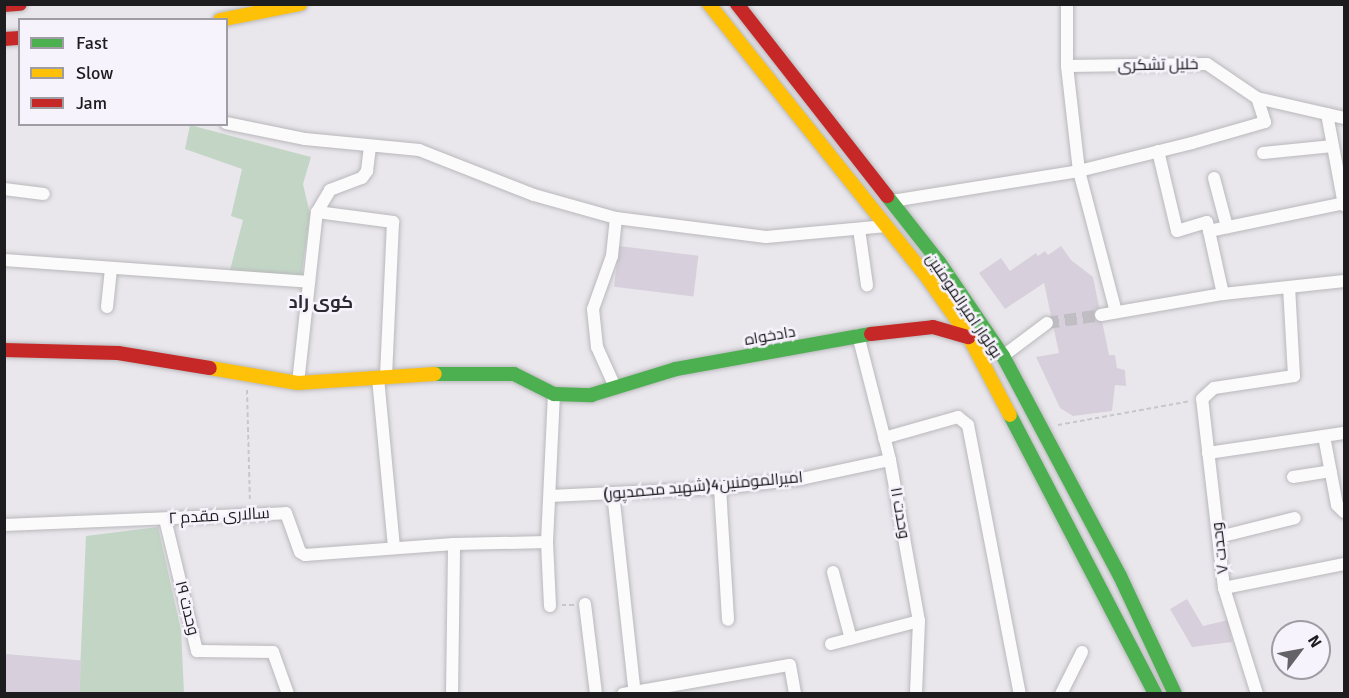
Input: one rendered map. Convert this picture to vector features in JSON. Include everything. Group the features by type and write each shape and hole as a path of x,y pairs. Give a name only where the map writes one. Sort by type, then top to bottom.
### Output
{"street":[{"path":"4,6 20,4"},
{"path":"228,18 300,4"},
{"name":"بولوار امیرالمومنین","path":"708,4 886,226 969,337 1155,693"},
{"name":"بولوار امیرالمومنین","path":"737,4 781,65 939,262 1004,356 1044,428 1175,693"},
{"path":"1067,4 1067,66 1079,171 1116,312"},
{"name":"خلیل تشکری","path":"1067,66 1208,64 1257,98 1344,118"},
{"path":"892,201 1079,171 1265,122 1257,98"},
{"path":"1209,231 1344,204 1327,114"},
{"path":"228,123 370,148 419,150 534,195 616,218 766,237 886,226"},
{"path":"1263,153 1333,146"},
{"path":"298,383 317,212 330,190 362,178 367,171 370,148"},
{"path":"1158,151 1177,231 1207,222 1223,294"},
{"path":"1214,178 1227,227"},
{"path":"4,189 44,194"},
{"path":"317,212 393,222 382,378 394,548"},
{"path":"615,387 597,347 593,309 612,256 616,218"},
{"path":"859,229 867,285"},
{"path":"4,260 111,271 309,282"},
{"path":"106,307 111,271"},
{"path":"1101,315 1223,294 1344,281"},
{"path":"1202,399 1214,388 1287,380 1294,376 1289,287"},
{"path":"939,295 943,315 933,327 969,337"},
{"path":"1004,356 1047,323"},
{"name":"دادخواه","path":"554,394 591,395 676,369 794,350 858,335 933,327"},
{"name":"وحدت ۱۱","path":"858,335 890,460 920,621 916,693"},
{"path":"4,350 118,353 298,383 514,374 554,394 548,542 550,606"},
{"name":"وحدت ۷","path":"1202,399 1224,588 1257,693"},
{"path":"884,438 958,417 964,419 1020,693"},
{"path":"1208,453 1344,433"},
{"path":"1324,436 1337,505 1344,512"},
{"name":"امیرالمومنین4(شهید محمدپور)","path":"550,496 720,488 801,479 890,460"},
{"path":"1293,477 1331,471"},
{"path":"720,488 728,620"},
{"path":"613,493 631,693 790,664 795,693"},
{"name":"سالاری مقدم ۲","path":"4,525 165,519 250,512 288,514 302,555 454,544 548,542"},
{"path":"1219,537 1295,518"},
{"name":"وحدت ۱۹","path":"165,519 197,651 273,652 288,693"},
{"path":"452,693 454,544"},
{"path":"1224,588 1344,564"},
{"path":"833,572 851,639"},
{"path":"585,604 596,693"},
{"path":"831,644 920,621"},
{"path":"1061,693 1082,652"}],"path":[{"path":"246,373 250,512"},
{"path":"1044,428 1202,399"},
{"path":"550,606 585,604"}],"green space":[{"path":"190,126 194,126 311,157 303,184 310,214 301,278 229,274 243,220 231,216 242,169 185,149"},
{"path":"158,527 181,630 184,693 79,694 86,536"}],"building":[{"path":"619,246 698,256 693,296 614,287"},
{"path":"1061,246 1071,260 1093,277 1109,355 1115,355 1117,368 1125,370 1126,386 1115,385 1112,411 1073,416 1060,408 1036,357 1059,353 1044,283 1005,309 979,273 1001,258 1010,271 1036,253 1038,256 1045,251 1048,255"},
{"path":"1187,599 1203,626 1228,620 1232,642 1192,647 1170,609"},
{"path":"6,654 82,661 79,694 4,692"}],"tunnel":[{"path":"1047,323 1101,315"}],"traffic: fast":[{"path":"887,196 939,262 1003,356 1120,576 1175,694"},
{"path":"435,374 514,374 554,394 591,395 676,369 871,334"},
{"path":"1010,415 1155,694"}],"traffic: slow":[{"path":"228,18 300,4"},
{"path":"709,4 924,273 969,337 1010,415"},
{"path":"210,368 298,383 435,374"}],"traffic: jam":[{"path":"4,5 20,4"},
{"path":"737,4 887,196"},
{"path":"4,39 18,38"},
{"path":"871,334 933,327 969,337"},
{"path":"4,350 118,353 210,368"}],"district":[{"name":"کوی راد","path":"321,302"}]}
